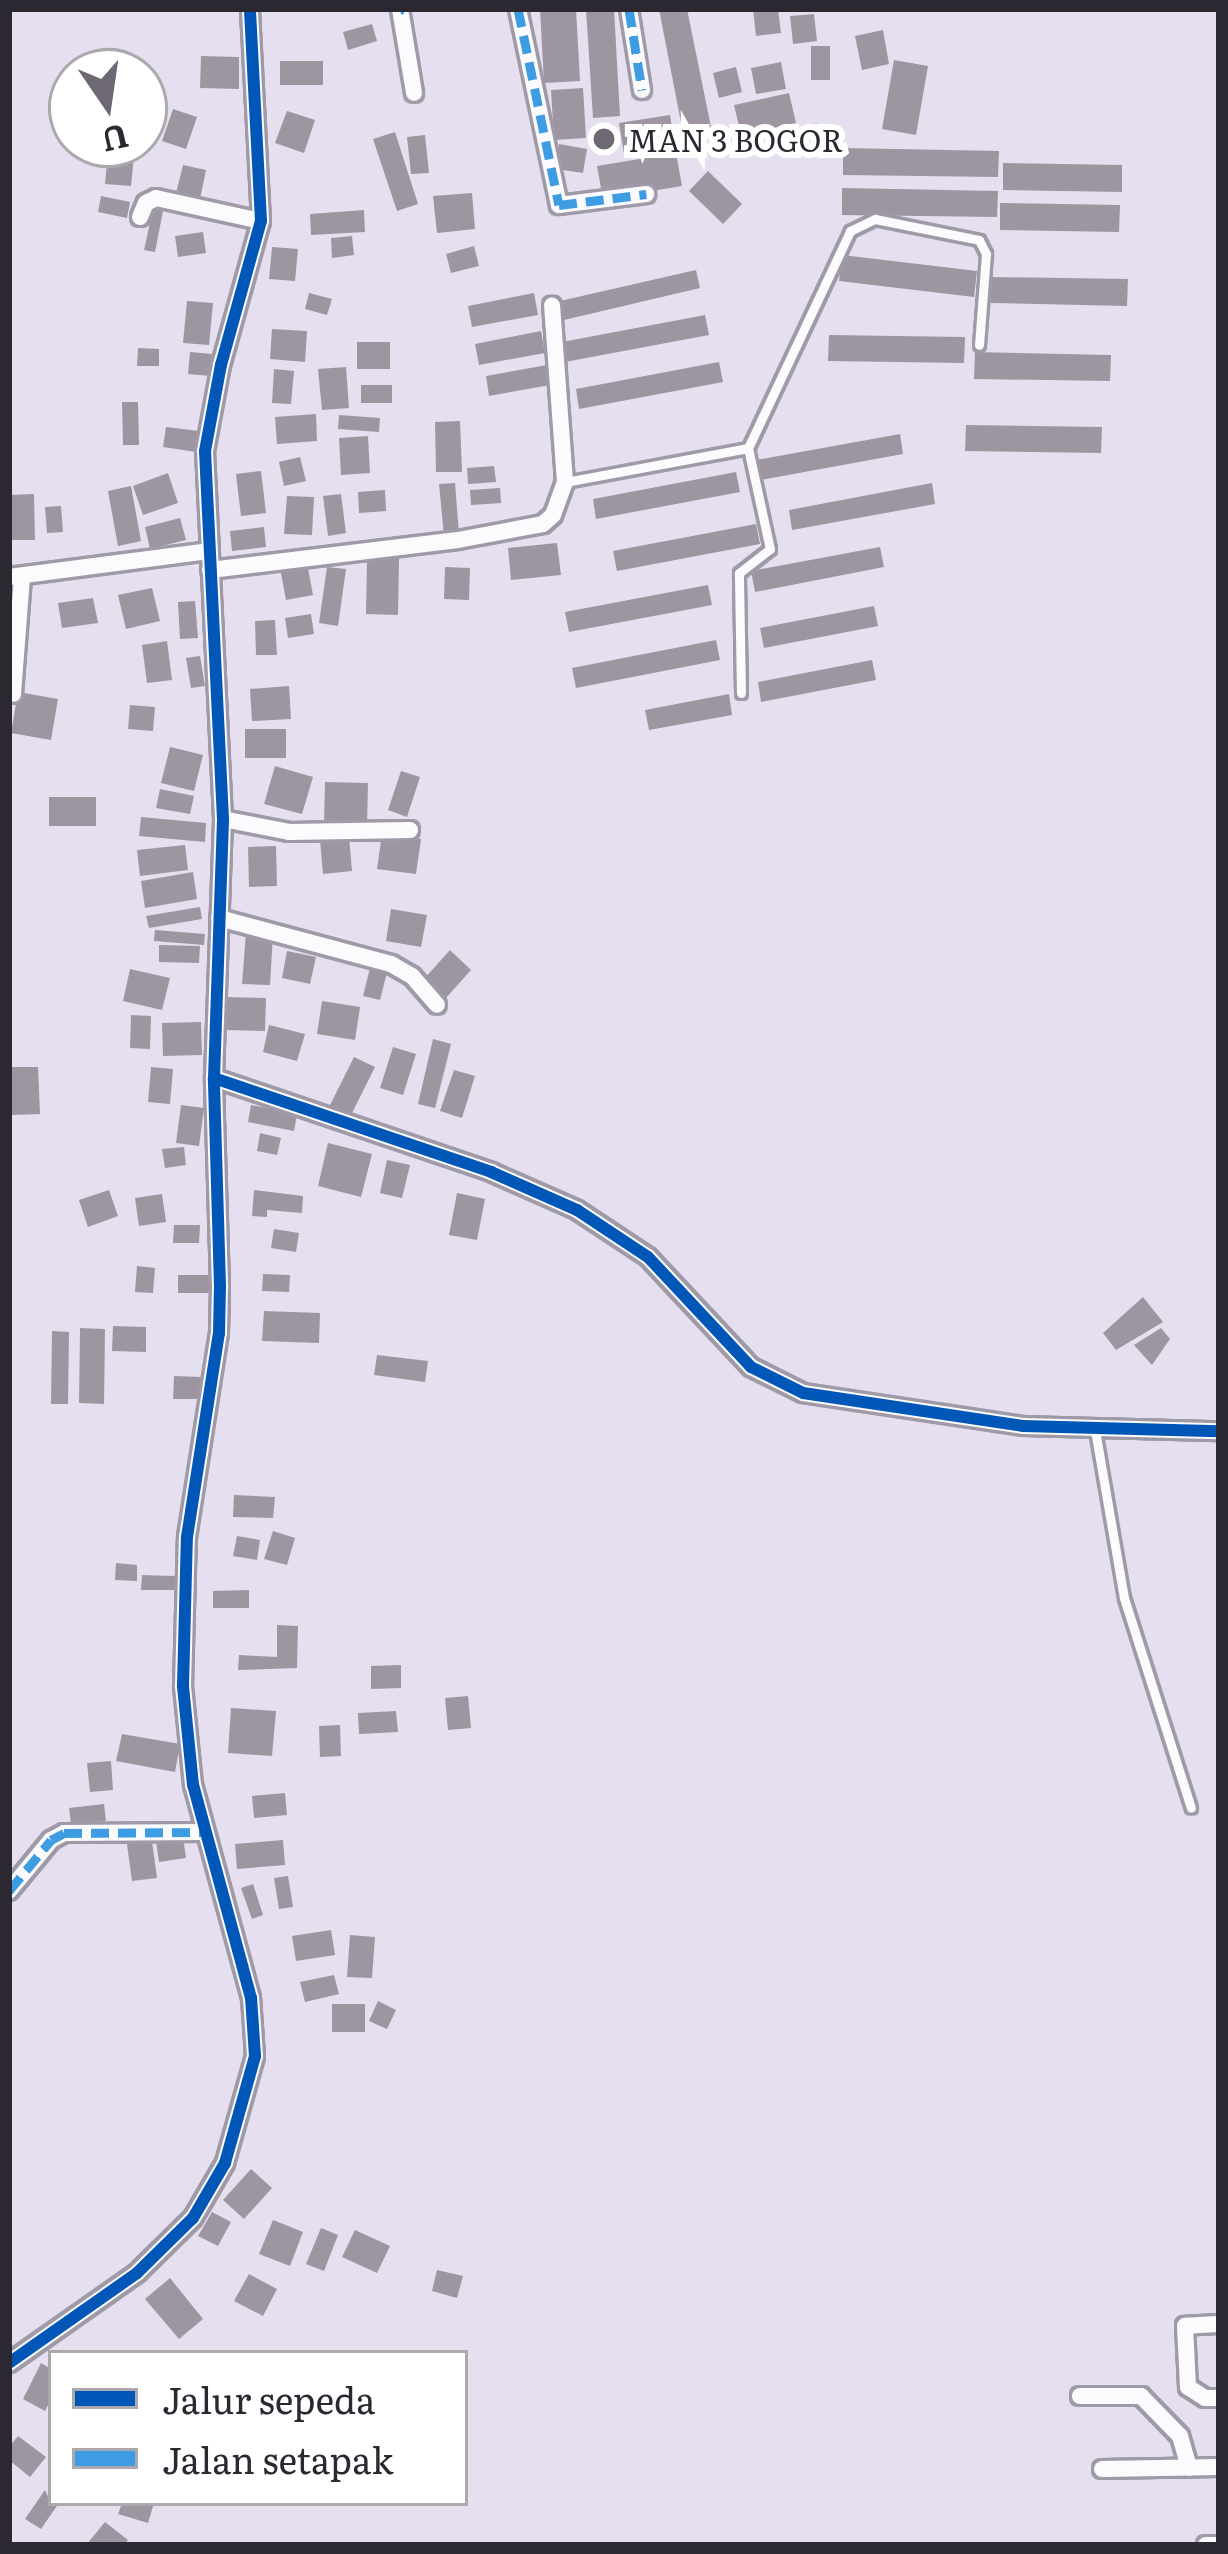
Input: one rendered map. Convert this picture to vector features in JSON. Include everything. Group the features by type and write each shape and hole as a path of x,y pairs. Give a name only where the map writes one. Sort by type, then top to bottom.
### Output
{"street":[{"path":"9,2362 164,2251 193,2218 225,2163 251,2082 256,2031 202,1832 184,1705 184,1588 191,1496 219,1333 214,1078 223,819 205,483 210,418 261,221 250,9"},
{"path":"401,9 414,93"},
{"path":"518,9 559,205 646,194"},
{"path":"629,9 642,90"},
{"path":"140,217 146,203 156,198 261,221"},
{"path":"13,694 16,576 529,528 553,515 565,482 552,305"},
{"path":"223,819 289,832 410,830"},
{"path":"219,918 391,964 412,976 437,1005"},
{"path":"214,1078 491,1172 578,1210 648,1257 729,1346 774,1381 803,1393 1023,1426 1219,1431"},
{"path":"9,1891 51,1840 64,1833 202,1832"},
{"path":"1219,2324 1185,2326 1188,2386 1212,2398 1219,2416"},
{"path":"1080,2396 1141,2396 1180,2436 1189,2468"},
{"path":"1102,2469 1219,2467"},
{"path":"1206,2545 1219,2545"}],"lane":[{"path":"741,693 739,573 770,549 748,448 857,225 874,219 983,244 979,345"},
{"path":"565,482 748,448"},
{"path":"1089,1428 1124,1598 1191,1808"}],"building":[{"path":"540,9 576,9 580,81 544,83"},
{"path":"586,9 614,9 620,116 593,118"},
{"path":"659,9 687,9 711,127 683,133"},
{"path":"753,9 778,9 781,33 756,36"},
{"path":"814,14 817,41 793,44 790,16"},
{"path":"372,24 377,41 348,50 343,32"},
{"path":"883,30 889,64 862,70 855,36"},
{"path":"811,46 830,46 830,80 811,80"},
{"path":"201,56 239,57 239,89 200,88"},
{"path":"894,60 928,66 916,135 882,129"},
{"path":"280,61 323,61 323,85 280,85"},
{"path":"781,62 786,89 756,94 751,68"},
{"path":"736,67 742,92 719,98 713,73"},
{"path":"583,88 586,138 554,140 551,90"},
{"path":"789,93 796,123 741,135 734,105"},
{"path":"173,109 197,117 186,149 168,143"},
{"path":"287,111 315,120 304,153 275,143"},
{"path":"670,115 675,146 624,154 619,123"},
{"path":"395,132 418,204 397,211 373,139"},
{"path":"425,135 429,173 411,174 407,137"},
{"path":"559,144 587,149 583,173 556,169"},
{"path":"843,148 999,151 998,177 843,175"},
{"path":"676,153 682,186 603,199 597,166"},
{"path":"1003,163 1122,165 1122,192 1003,190"},
{"path":"183,165 206,170 200,199 176,193"},
{"path":"107,168 133,168 131,186 105,184"},
{"path":"708,171 742,204 723,224 689,191"},
{"path":"842,188 998,191 997,217 842,215"},
{"path":"472,193 475,229 437,233 433,196"},
{"path":"101,196 130,202 127,218 98,212"},
{"path":"1000,203 1120,205 1119,232 1000,230"},
{"path":"153,209 163,211 155,252 144,250"},
{"path":"364,210 365,232 311,235 310,214"},
{"path":"203,232 206,253 178,257 175,236"},
{"path":"352,236 354,255 332,258 331,238"},
{"path":"474,246 479,266 451,273 446,254"},
{"path":"272,247 298,249 295,281 269,279"},
{"path":"842,255 977,271 974,297 839,281"},
{"path":"696,270 700,288 564,320 560,301"},
{"path":"991,277 1128,279 1127,306 991,303"},
{"path":"309,293 332,299 327,315 305,309"},
{"path":"534,293 538,315 472,327 468,306"},
{"path":"187,301 213,303 209,345 183,343"},
{"path":"705,315 709,335 565,362 562,342"},
{"path":"272,329 307,331 305,362 270,359"},
{"path":"541,331 545,353 479,365 475,344"},
{"path":"829,335 965,337 964,363 828,361"},
{"path":"357,342 390,342 390,369 357,369"},
{"path":"138,348 159,349 159,366 137,366"},
{"path":"190,352 212,354 211,376 188,374"},
{"path":"975,352 1111,355 1110,381 974,379"},
{"path":"719,362 723,382 579,409 576,389"},
{"path":"547,365 550,385 489,396 486,376"},
{"path":"346,367 349,408 322,410 318,369"},
{"path":"274,369 294,371 291,404 272,403"},
{"path":"361,385 392,385 392,403 361,403"},
{"path":"122,402 138,402 139,445 123,445"},
{"path":"316,414 317,441 277,444 275,417"},
{"path":"339,415 380,418 379,432 338,429"},
{"path":"460,421 462,472 436,472 435,422"},
{"path":"966,425 1102,427 1101,453 965,451"},
{"path":"166,427 199,431 196,452 163,447"},
{"path":"900,434 903,454 760,480 756,460"},
{"path":"368,436 370,473 341,475 339,438"},
{"path":"300,457 306,481 284,486 279,462"},
{"path":"494,466 496,482 468,484 467,468"},
{"path":"261,471 266,513 241,516 236,474"},
{"path":"736,472 740,492 596,519 593,499"},
{"path":"168,473 178,503 143,515 133,486"},
{"path":"455,483 459,534 444,536 439,484"},
{"path":"932,483 935,504 792,530 789,510"},
{"path":"131,486 141,541 118,546 108,491"},
{"path":"500,488 501,503 471,505 470,490"},
{"path":"385,490 386,511 359,513 358,492"},
{"path":"34,494 35,540 9,540 9,495"},
{"path":"341,494 346,533 328,536 323,496"},
{"path":"287,496 314,497 312,535 284,534"},
{"path":"61,506 63,532 47,533 45,507"},
{"path":"180,518 186,540 150,549 145,527"},
{"path":"756,524 760,544 617,571 613,551"},
{"path":"264,527 266,547 232,551 230,531"},
{"path":"557,543 561,575 511,580 508,548"},
{"path":"880,547 884,567 755,592 751,571"},
{"path":"367,559 399,559 398,615 366,614"},
{"path":"307,563 313,595 286,600 280,568"},
{"path":"327,567 346,569 338,626 319,623"},
{"path":"445,567 470,568 469,600 444,599"},
{"path":"708,585 712,605 569,632 565,612"},
{"path":"152,588 160,621 126,629 118,595"},
{"path":"93,598 98,623 62,628 58,603"},
{"path":"195,601 198,638 180,639 178,602"},
{"path":"874,606 878,626 764,648 760,628"},
{"path":"311,614 314,634 288,638 285,618"},
{"path":"275,620 277,655 256,655 255,621"},
{"path":"716,640 720,660 576,688 572,668"},
{"path":"167,641 172,680 147,683 142,645"},
{"path":"200,656 205,686 191,688 186,658"},
{"path":"872,660 876,680 761,702 758,682"},
{"path":"289,686 291,719 252,721 250,689"},
{"path":"18,692 58,699 51,740 11,733"},
{"path":"729,694 732,715 649,730 645,710"},
{"path":"130,705 155,707 153,731 128,729"},
{"path":"245,729 286,729 286,758 245,758"},
{"path":"170,747 203,755 194,791 161,783"},
{"path":"275,766 313,777 302,814 264,804"},
{"path":"401,771 420,777 407,817 388,810"},
{"path":"325,782 368,783 367,825 324,824"},
{"path":"160,789 194,796 190,814 156,808"},
{"path":"49,797 96,797 96,826 49,826"},
{"path":"141,817 206,823 205,842 139,836"},
{"path":"382,834 421,839 416,874 377,869"},
{"path":"349,837 352,871 323,874 320,840"},
{"path":"185,845 188,870 140,876 137,850"},
{"path":"276,846 277,886 249,887 248,847"},
{"path":"193,872 197,899 145,908 141,881"},
{"path":"200,907 202,919 149,928 146,916"},
{"path":"391,909 427,915 421,947 386,941"},
{"path":"155,930 205,934 204,945 154,941"},
{"path":"246,933 273,934 270,985 242,984"},
{"path":"159,945 200,946 199,963 159,962"},
{"path":"450,950 471,970 445,999 423,980"},
{"path":"287,951 316,957 310,984 282,978"},
{"path":"371,964 388,968 380,1000 363,996"},
{"path":"130,969 170,978 162,1010 123,1001"},
{"path":"224,997 266,998 265,1031 223,1030"},
{"path":"322,1001 360,1007 355,1040 317,1034"},
{"path":"131,1015 151,1016 150,1049 130,1048"},
{"path":"201,1022 202,1055 163,1056 162,1023"},
{"path":"269,1025 305,1034 297,1061 263,1052"},
{"path":"433,1039 451,1044 435,1108 418,1104"},
{"path":"393,1047 416,1054 403,1095 380,1088"},
{"path":"354,1057 375,1067 351,1115 330,1105"},
{"path":"10,1067 38,1067 40,1114 12,1115"},
{"path":"151,1067 173,1069 170,1104 148,1102"},
{"path":"454,1070 475,1076 462,1118 440,1111"},
{"path":"181,1105 204,1108 199,1146 176,1143"},
{"path":"251,1105 297,1114 294,1131 248,1122"},
{"path":"260,1133 281,1138 277,1155 257,1151"},
{"path":"328,1143 372,1154 361,1197 318,1186"},
{"path":"184,1147 186,1165 165,1168 162,1149"},
{"path":"387,1160 410,1165 402,1198 380,1193"},
{"path":"109,1190 118,1216 88,1227 79,1200"},
{"path":"254,1190 303,1196 302,1213 267,1210 267,1217 252,1216"},
{"path":"457,1193 485,1199 477,1240 449,1235"},
{"path":"162,1194 166,1222 139,1226 135,1198"},
{"path":"174,1225 200,1225 199,1243 173,1243"},
{"path":"274,1229 299,1233 296,1252 271,1248"},
{"path":"137,1266 155,1268 153,1293 135,1292"},
{"path":"263,1274 290,1275 289,1292 262,1291"},
{"path":"178,1275 209,1275 209,1293 178,1293"},
{"path":"1143,1297 1163,1322 1116,1350 1103,1333"},
{"path":"264,1311 320,1313 319,1343 262,1341"},
{"path":"113,1326 146,1327 146,1352 112,1351"},
{"path":"80,1328 105,1329 104,1404 79,1403"},
{"path":"1161,1328 1170,1339 1152,1365 1134,1345"},
{"path":"52,1331 69,1332 68,1404 51,1404"},
{"path":"377,1355 428,1361 425,1382 374,1375"},
{"path":"174,1376 202,1377 202,1399 173,1399"},
{"path":"234,1495 275,1497 273,1518 233,1517"},
{"path":"273,1531 295,1538 287,1565 264,1559"},
{"path":"237,1536 260,1540 257,1560 233,1556"},
{"path":"116,1563 137,1565 137,1581 115,1580"},
{"path":"142,1575 175,1576 175,1590 141,1590"},
{"path":"249,1590 249,1608 213,1608 213,1591"},
{"path":"277,1625 298,1626 297,1668 238,1670 239,1655 277,1657"},
{"path":"401,1665 401,1688 371,1689 371,1666"},
{"path":"468,1696 471,1728 448,1730 445,1698"},
{"path":"231,1708 276,1711 272,1756 228,1753"},
{"path":"396,1711 398,1732 359,1734 358,1713"},
{"path":"340,1725 341,1756 320,1757 319,1726"},
{"path":"122,1734 180,1744 175,1772 116,1761"},
{"path":"111,1761 113,1790 90,1792 87,1763"},
{"path":"285,1793 287,1815 254,1818 252,1796"},
{"path":"104,1804 106,1821 71,1825 69,1808"},
{"path":"151,1834 157,1878 132,1881 126,1837"},
{"path":"183,1837 186,1858 159,1862 156,1841"},
{"path":"283,1840 285,1865 237,1869 235,1844"},
{"path":"288,1876 293,1907 279,1909 274,1878"},
{"path":"253,1884 263,1915 252,1919 241,1888"},
{"path":"331,1930 335,1955 296,1961 292,1936"},
{"path":"350,1935 375,1937 372,1978 347,1977"},
{"path":"334,1975 339,1994 305,2002 300,1982"},
{"path":"378,2001 396,2010 387,2029 369,2021"},
{"path":"332,2004 365,2004 365,2032 332,2032"},
{"path":"251,2169 272,2188 244,2219 223,2200"},
{"path":"212,2212 231,2222 218,2246 198,2236"},
{"path":"273,2220 303,2232 290,2266 259,2254"},
{"path":"321,2228 338,2235 324,2271 306,2264"},
{"path":"355,2230 390,2246 377,2273 342,2257"},
{"path":"437,2270 463,2276 457,2298 432,2291"},
{"path":"249,2274 277,2289 263,2316 234,2301"},
{"path":"170,2278 203,2319 179,2339 145,2299"},
{"path":"41,2363 48,2367 45,2411 23,2399"},
{"path":"18,2436 46,2457 30,2477 9,2460 9,2447"},
{"path":"45,2490 48,2506 57,2506 41,2529 25,2519"},
{"path":"121,2506 153,2506 148,2523 118,2514"},
{"path":"105,2522 128,2540 124,2545 86,2545"}],"marked path":[{"path":"518,9 559,205 646,194"},
{"path":"629,9 642,90"},
{"path":"9,1891 51,1840 64,1833 202,1832"}],"cycle path":[{"path":"9,2363 137,2273 193,2218 225,2163 255,2056 251,1998 193,1785 183,1686 187,1537 219,1333 220,1286 214,1078 223,819 205,451 221,365 261,221 250,9"},
{"path":"214,1078 491,1172 577,1210 648,1257 751,1367 803,1393 1023,1426 1219,1431"}],"place":[{"name":"MAN 3 BOGOR","path":"604,139"}]}
